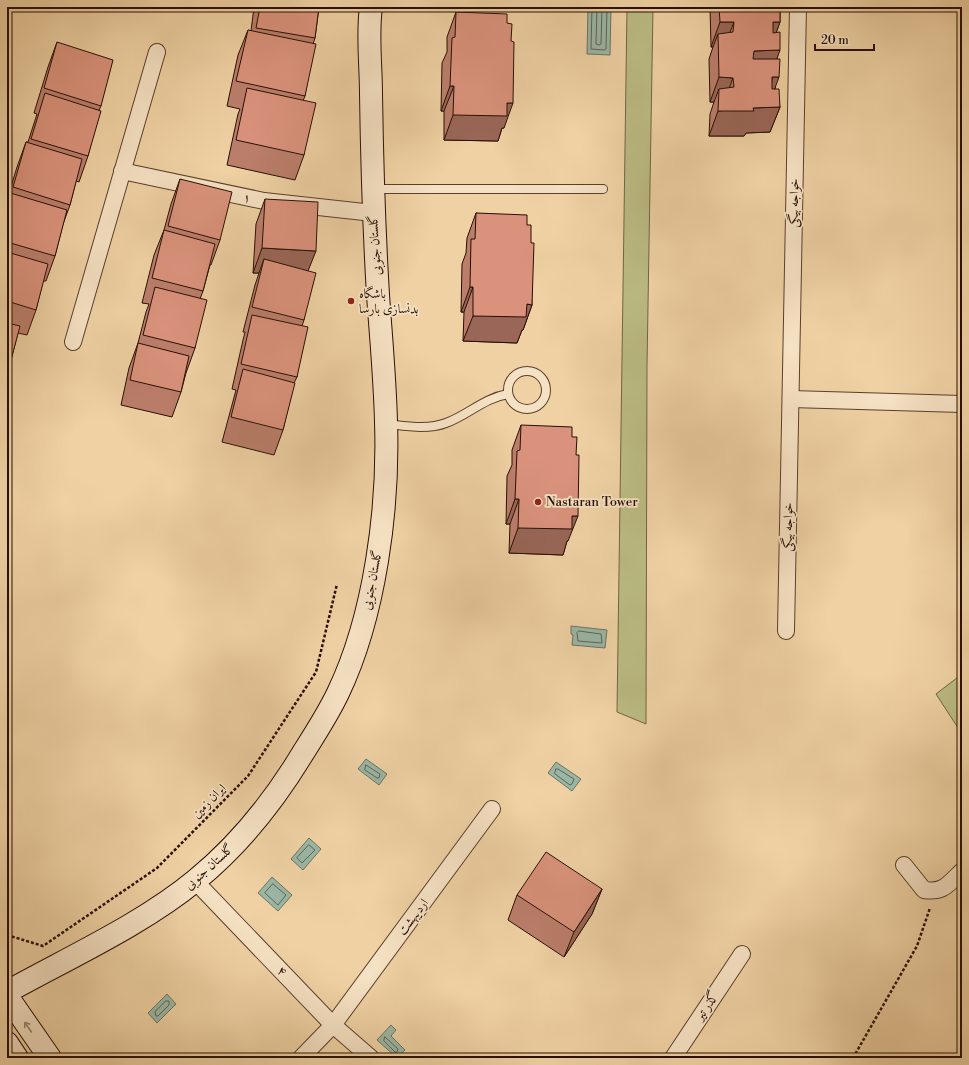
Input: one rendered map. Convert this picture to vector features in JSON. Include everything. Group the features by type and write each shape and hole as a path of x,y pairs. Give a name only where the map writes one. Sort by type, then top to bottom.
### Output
{"street":[{"name":"گلستان جنوبی","path":"7,992 131,924 195,881 236,842 266,809 298,762 338,691 366,612 376,566 382,519 386,424 372,189 371,7"},
{"name":"خواجه بیگی","path":"786,631 798,7"},
{"path":"72,342 157,52"},
{"name":"۱","path":"122,171 264,201 373,213"},
{"path":"791,399 962,404"},
{"name":"اردیبهشت","path":"301,1058 333,1025 492,809"},
{"path":"904,866 924,890 936,892 962,871"},
{"name":"۴","path":"195,881 333,1025 371,1058"},
{"name":"گذر تیر","path":"673,1058 742,954"},
{"path":"7,996 50,1058"},
{"path":"7,1043 17,1058"}],"lane":[{"path":"372,189 603,189"},
{"path":"524,371 530,371 541,376 546,387 546,393 540,404 527,409 515,405 508,394 510,382 513,377 524,371"},
{"path":"386,424 419,427 446,424 495,396 508,394"}],"path":[{"name":"ایران زمین","path":"7,935 43,946 157,868 248,776 316,672 337,584"},
{"path":"853,1058 917,946 936,892"}],"green space":[{"path":"627,7 653,7 647,366 646,724 617,712"},
{"path":"962,674 962,734 936,694"}],"water":[{"path":"588,7 611,7 610,55 587,54"},
{"path":"571,626 607,630 605,648 572,645 573,635 571,634"},
{"path":"366,759 387,774 379,785 358,769"},
{"path":"556,762 581,779 572,791 548,773"},
{"path":"309,838 321,849 303,870 291,859"},
{"path":"272,877 292,895 278,911 258,893"},
{"path":"167,994 176,1004 157,1023 148,1013"},
{"path":"391,1025 396,1030 391,1036 405,1050 397,1058 377,1040"}],"building":[{"path":"260,7 319,7 315,38 256,28"},
{"path":"719,7 780,7 780,22 773,22 773,33 780,32 780,50 754,51 753,59 780,59 779,77 772,77 772,89 779,89 780,107 753,108 754,111 718,111 719,89 734,87 733,78 719,77 718,34 733,32 734,22 720,22"},
{"path":"456,12 507,14 507,23 512,24 511,41 514,42 513,103 507,103 507,116 453,115 454,86 450,86 452,38 455,37"},
{"path":"248,30 316,44 305,96 236,81"},
{"path":"57,42 113,60 101,106 44,88"},
{"path":"247,88 316,103 304,155 236,140"},
{"path":"45,93 101,111 88,156 31,139"},
{"path":"26,142 82,159 70,205 13,187"},
{"path":"180,179 232,192 220,240 168,226"},
{"path":"7,192 67,210 55,256 7,242"},
{"path":"265,199 318,202 316,251 262,248"},
{"path":"476,213 527,215 527,225 531,225 531,243 534,243 532,305 527,304 526,317 473,316 473,287 470,287 471,239 475,239"},
{"path":"164,230 215,244 203,291 152,278"},
{"path":"7,252 48,264 36,310 7,301"},
{"path":"264,259 316,273 304,320 252,307"},
{"path":"155,287 207,300 195,348 143,335"},
{"path":"252,315 308,327 297,377 241,364"},
{"path":"7,323 20,326 11,360 7,359"},
{"path":"138,343 189,356 181,392 130,380"},
{"path":"243,369 295,383 283,430 231,417"},
{"name":"Nastaran Tower","path":"521,425 572,427 572,437 577,437 576,455 579,455 578,516 572,516 572,529 518,528 519,499 515,499 517,451 520,450"},
{"path":"546,852 602,889 574,932 517,895"}],"place":[{"name":"باشگاه بدنسازی بارسا","path":"351,301"},
{"name":"Nastaran Tower","path":"538,502"}]}
